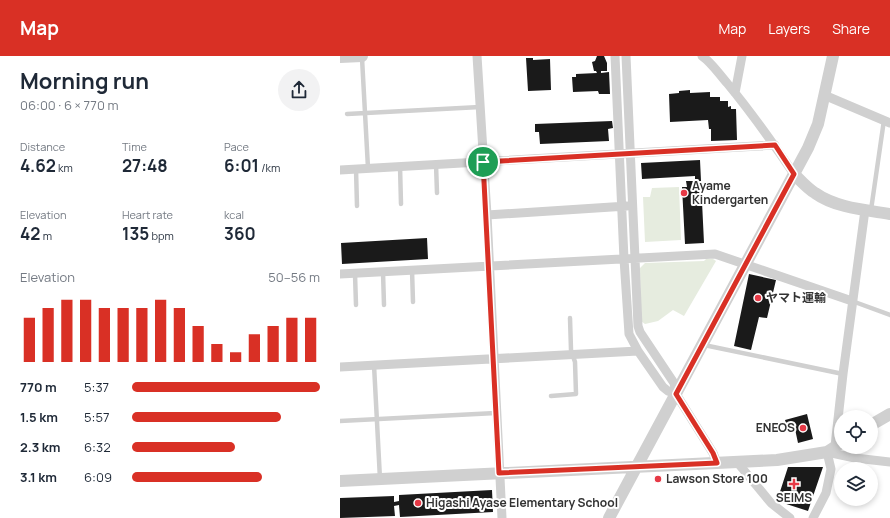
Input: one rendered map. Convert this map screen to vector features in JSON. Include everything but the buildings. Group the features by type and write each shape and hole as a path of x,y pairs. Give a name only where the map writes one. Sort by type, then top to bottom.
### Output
{"street":[{"path":"340,57 362,56"},
{"path":"477,56 487,215 502,518"},
{"path":"615,56 623,206 624,259 629,334 638,351 663,387 676,394"},
{"path":"626,56 638,326 640,332 674,383 676,394 713,453 717,463"},
{"path":"702,56 709,62 775,145 794,174 814,193 834,203 890,214"},
{"path":"735,94 742,56"},
{"path":"608,518 808,148 818,124 833,56"},
{"path":"824,96 887,122"},
{"path":"340,170 775,145"},
{"path":"487,215 633,206"},
{"path":"839,410 852,301 868,210"},
{"path":"340,274 715,254 852,301"},
{"path":"340,367 638,351"},
{"path":"878,421 890,414"},
{"path":"340,481 777,460 834,447 826,493 813,518"},
{"path":"847,454 855,458 890,462"},
{"path":"737,462 771,503 790,518"}],"lane":[{"path":"362,56 368,168"},
{"path":"347,114 480,107"},
{"path":"868,210 887,122"},
{"path":"436,164 437,193"},
{"path":"400,166 401,204"},
{"path":"356,169 357,206"},
{"path":"412,270 413,302"},
{"path":"383,272 384,305"},
{"path":"355,274 356,305"},
{"path":"852,301 890,315"},
{"path":"551,396 576,394 575,362 571,350 570,318"},
{"path":"702,345 843,374"},
{"path":"374,365 380,479"},
{"path":"340,421 496,413"}],"shaded area":[{"path":"679,187 681,240 645,242 643,197 650,197 652,188"},
{"path":"706,259 713,259 716,261 684,316 673,310 658,321 645,324 641,321 640,268 645,263 704,261"}],"place":[{"name":"Ayame Kindergarten","path":"684,193"},
{"name":"ヤマト運輸","path":"758,298"},
{"name":"ENEOS","path":"803,428"},
{"name":"Lawson Store 100","path":"658,479"},
{"name":"SEIMS","path":"794,484"},
{"name":"Higashi Ayase Elementary School","path":"418,503"}],"route":[{"path":"775,145 794,174 676,394 713,453 717,463 499,473 487,215 483,162 775,145"}]}
